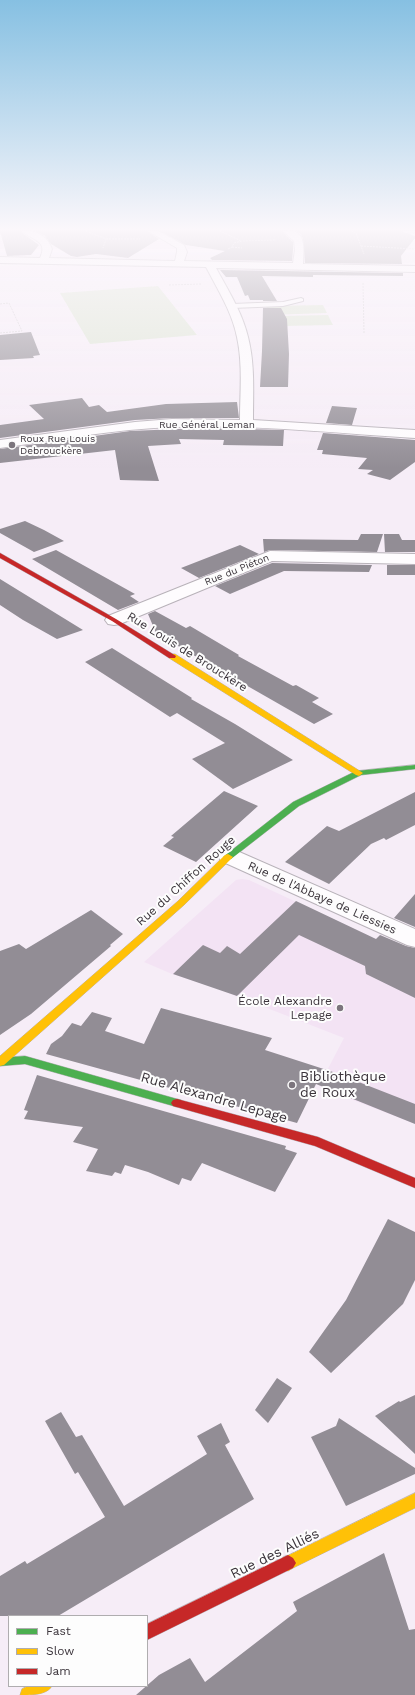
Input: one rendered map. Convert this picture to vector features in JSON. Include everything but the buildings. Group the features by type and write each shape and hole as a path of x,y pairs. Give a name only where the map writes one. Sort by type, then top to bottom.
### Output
{"street":[{"path":"233,310 243,338 246,368 247,424"},
{"name":"Rue Général Leman","path":"0,444 134,426 172,423 247,424 415,434"},
{"name":"Rue Louis de Brouckère","path":"0,555 114,620 359,773"},
{"name":"Rue du Piéton","path":"114,620 270,556 415,559"},
{"name":"Rue du Chiffon Rouge","path":"0,1062 180,903 230,856 296,804 359,773 415,766"},
{"name":"Rue de l'Abbaye de Liessies","path":"230,856 415,939"},
{"name":"Rue Alexandre Lepage","path":"0,1062 24,1060 318,1142 415,1184"},
{"name":"Rue des Alliés","path":"148,1632 415,1500"},
{"path":"28,1695 42,1687"}],"path":[{"path":"0,333 22,331 12,310"},
{"path":"364,333 365,310"}],"shaded area":[{"name":"École Alexandre Lepage","path":"236,880 249,880 415,957 415,1124 340,1095 343,1090 321,1082 344,1038 213,987 172,974 144,962"}],"green space":[{"path":"70,310 177,310 197,335 90,344"},
{"path":"268,310 326,310 327,313 270,315"},
{"path":"328,315 333,325 283,326 278,316"}],"traffic: fast":[{"path":"228,857 296,804 359,773 415,767"},
{"path":"0,1062 25,1060 177,1103"}],"traffic: slow":[{"path":"172,656 359,773"},
{"path":"0,1062 181,903 228,857"},
{"path":"288,1563 415,1500"},
{"path":"28,1695 42,1687"}],"traffic: jam":[{"path":"0,555 114,620 172,656"},
{"path":"177,1103 318,1142 415,1183"},
{"path":"148,1632 288,1563"}],"place":[{"name":"Roux Rue Louis Debrouckère","path":"12,445"},
{"name":"École Alexandre Lepage","path":"340,1008"},
{"name":"Bibliothèque de Roux","path":"292,1085"}]}
